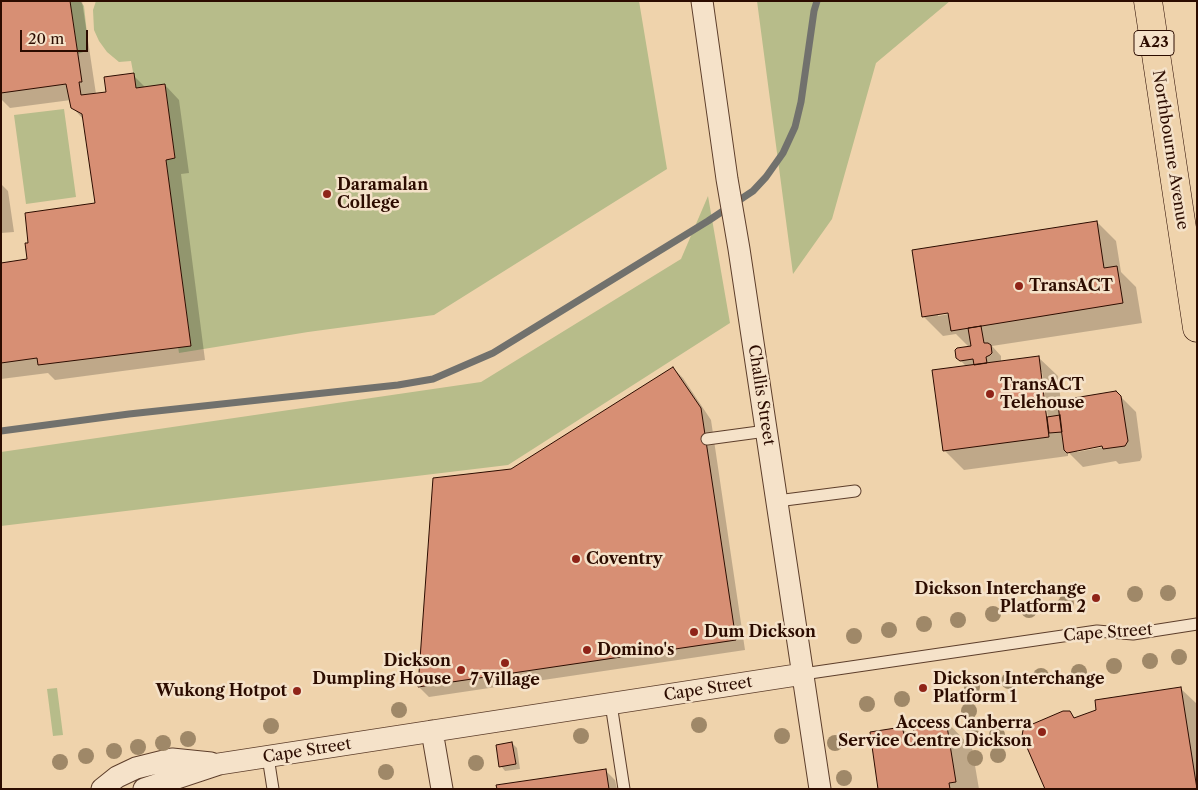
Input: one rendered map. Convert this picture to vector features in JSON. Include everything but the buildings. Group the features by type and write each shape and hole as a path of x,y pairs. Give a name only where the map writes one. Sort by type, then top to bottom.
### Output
{"highway":[{"name":"Northbourne Avenue","path":"1148,1 1197,328"},
{"path":"1157,1 1160,86"}],"street":[{"name":"Challis Street","path":"702,1 727,179 820,789"},
{"name":"Cape Street","path":"144,789 219,764 802,674"},
{"path":"432,731 442,789"},
{"name":"Cape Street","path":"102,789 117,777 136,768 172,760 219,764"}],"lane":[{"path":"706,440 766,431"},
{"path":"777,501 855,491"},
{"name":"Cape Street","path":"802,674 1097,631 1133,634 1197,624"},
{"path":"611,704 624,789"},
{"path":"268,757 273,789"}],"green space":[{"path":"70,1 80,1 84,6 88,43 86,51 78,54"},
{"name":"Daramalan College","path":"96,1 639,1 667,169 434,315 308,332 179,353 178,347 191,345 166,160 175,158 165,84 136,88 131,61 119,62 107,52 99,41 94,30 93,10"},
{"path":"757,1 950,1 876,63 832,219 793,274"},
{"path":"64,109 76,197 26,204 14,115"},
{"path":"708,196 730,323 508,465 1,526 1,452 481,382 681,259"},
{"path":"57,688 63,735 53,736 47,689"}],"waterway":[{"path":"1,431 129,414 398,385 433,379 493,353 708,221 753,191 766,177 783,153 795,127 801,102 817,1"}],"place":[{"name":"Daramalan College","path":"327,194"},
{"name":"TransACT","path":"1019,286"},
{"name":"TransACT Telehouse","path":"990,394"},
{"name":"Coventry","path":"576,559"},
{"name":"Dickson Interchange Platform 2","path":"1096,598"},
{"name":"Dum Dickson","path":"694,632"},
{"name":"Domino's","path":"587,650"},
{"name":"7 Village","path":"505,663"},
{"name":"Dickson Dumpling House","path":"461,670"},
{"name":"Dickson Interchange Platform 1","path":"923,688"},
{"name":"Wukong Hotpot","path":"297,691"},
{"name":"Access Canberra Service Centre Dickson","path":"1042,732"}]}
